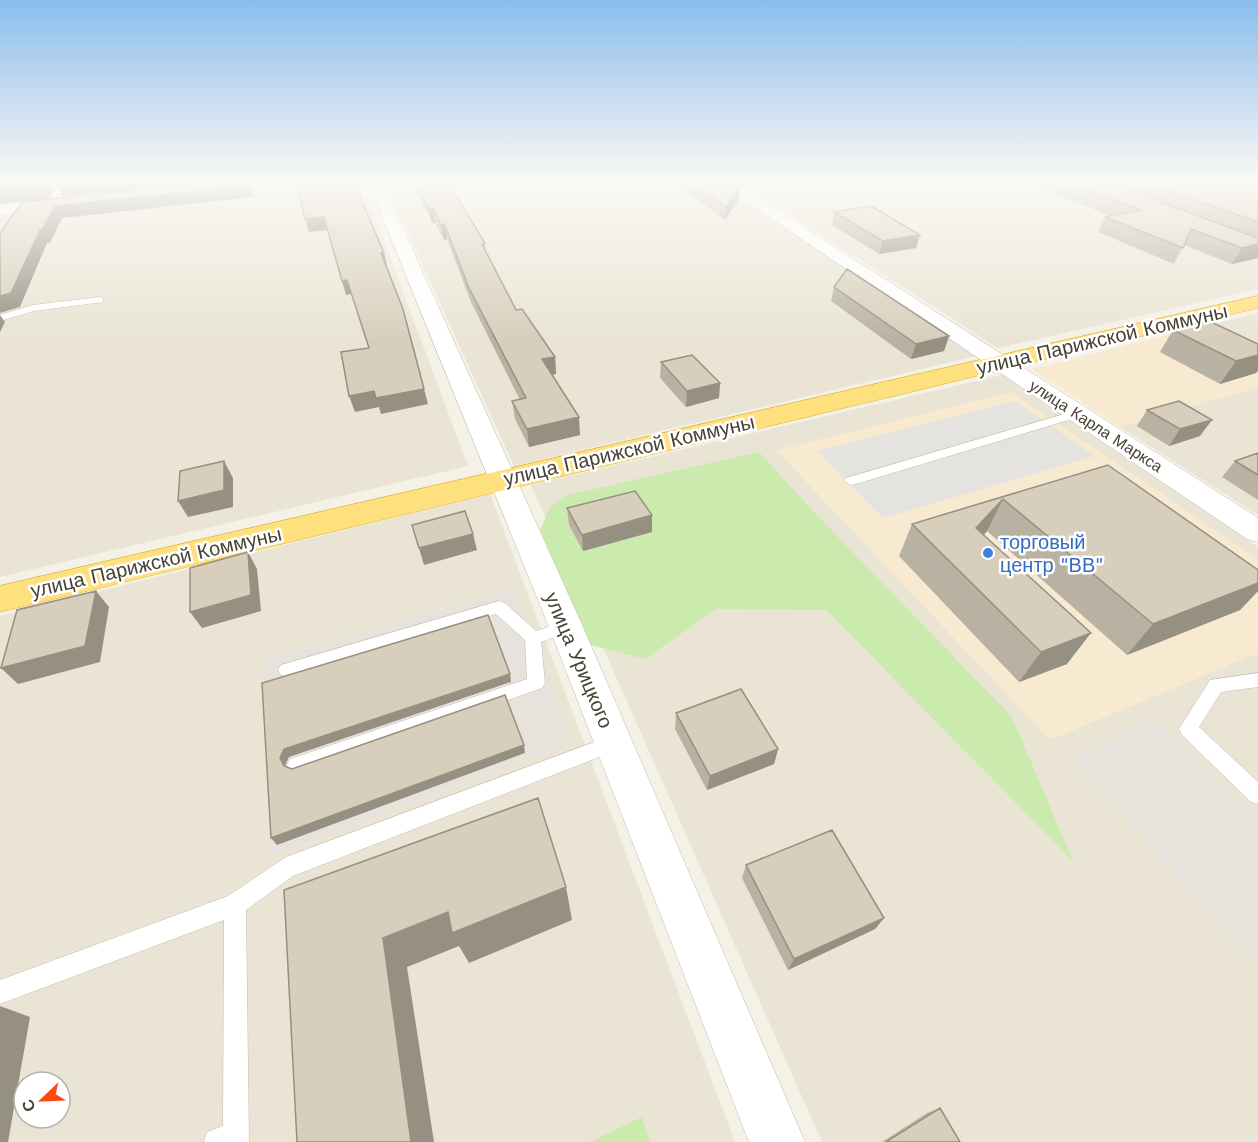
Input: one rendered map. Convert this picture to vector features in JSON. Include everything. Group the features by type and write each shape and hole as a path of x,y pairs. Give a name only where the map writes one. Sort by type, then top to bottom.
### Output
{"highway":[{"name":"улица Парижской Коммуны","path":"0,599 1258,302"}],"street":[{"name":"улица Урицкого","path":"398,235 566,627 777,1142"},
{"name":"улица Карла Маркса","path":"805,235 1258,532"}],"lane":[{"path":"0,318 33,308 100,300"},
{"path":"851,481 1078,414"},
{"path":"287,670 500,607 533,638 536,683 297,765"},
{"path":"533,638 566,627"},
{"path":"1258,680 1216,685 1188,729 1258,795"},
{"path":"0,992 235,905 285,868 613,743"},
{"path":"230,1139 235,905"}],"shaded area":[{"path":"0,235 382,235 468,466 0,577"},
{"path":"409,235 796,235 976,356 514,466"},
{"path":"822,235 1196,235 1258,260 1258,289 998,348"},
{"path":"1258,313 1258,366 1186,331"},
{"path":"1186,331 1258,366 1258,387 1120,427 1032,369"},
{"path":"1002,375 1258,547 1258,1142 822,1142 531,485"},
{"path":"1258,387 1258,515 1120,427"},
{"path":"1011,392 1258,559 1258,653 1050,740 776,450"},
{"path":"1015,401 1095,456 883,518 817,451"},
{"path":"490,494 735,1142 0,1142 0,616","holes":["515,588 274,854 263,661"]},
{"path":"515,588 572,742 273,854 263,661"},
{"path":"1152,718 1258,819 1258,964 1072,760"}],"green space":[{"path":"759,452 1012,717 1073,861 826,610 716,609 645,659 590,645 540,530 550,507 567,495"},
{"path":"642,1117 650,1142 590,1142"}],"building":[{"path":"0,235 38,235 11,293 0,296"},
{"path":"329,235 377,235 403,309 424,389 376,398 374,391 349,396 341,352 369,348 347,280 342,281"},
{"path":"449,235 480,235 485,243 482,244 516,310 522,309 555,357 542,359 579,417 527,429 512,401 526,398 468,286"},
{"path":"873,235 918,235 883,241"},
{"path":"1151,235 1188,235 1183,248"},
{"path":"1208,235 1251,235 1258,238 1258,244 1242,248"},
{"path":"847,269 949,336 916,344 834,287"},
{"path":"1209,321 1258,344 1258,355 1236,361 1173,330"},
{"path":"692,355 720,383 687,391 661,362"},
{"path":"1179,401 1212,420 1180,429 1147,410"},
{"path":"1258,453 1258,475 1235,461"},
{"path":"224,461 224,490 178,501 180,471"},
{"path":"1108,465 1258,570 1258,583 1153,624 1003,499 976,528 1091,633 1041,652 912,524"},
{"path":"635,491 652,515 582,535 567,508"},
{"path":"465,511 473,534 419,548 412,525"},
{"path":"248,552 251,595 190,612 190,568"},
{"path":"96,591 85,646 1,668 17,610"},
{"path":"488,615 510,674 284,749 280,758 284,766 292,769 505,695 524,745 271,838 262,683"},
{"path":"741,689 778,749 710,776 676,713"},
{"path":"538,798 566,887 452,933 448,912 383,938 411,1142 297,1142 284,890"},
{"path":"832,830 884,918 794,959 746,865"},
{"path":"940,1108 960,1142 886,1142"}],"place":[{"name":"торговый центр \"ВВ\"","path":"988,553"}]}
